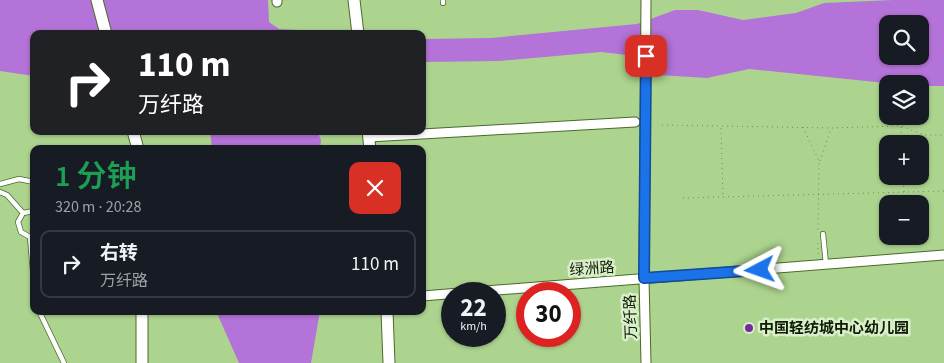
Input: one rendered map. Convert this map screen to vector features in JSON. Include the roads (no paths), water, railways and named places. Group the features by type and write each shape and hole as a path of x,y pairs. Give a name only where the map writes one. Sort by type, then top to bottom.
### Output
{"street":[{"path":"97,0 105,30"},
{"path":"354,0 358,30"},
{"name":"万纤路","path":"646,0 644,278 646,363"},
{"path":"369,139 635,122"},
{"name":"绿洲路","path":"426,296 944,255"},
{"path":"142,315 142,363"},
{"path":"387,315 389,363"}],"lane":[{"path":"0,184 19,179 30,181"},
{"path":"0,192 8,196 23,213"},
{"path":"30,211 23,213 18,222 21,232 30,235"},
{"path":"822,265 824,234"},
{"path":"40,315 64,363"}],"place":[{"name":"中国轻纺城中心幼儿园","path":"749,328"}]}
